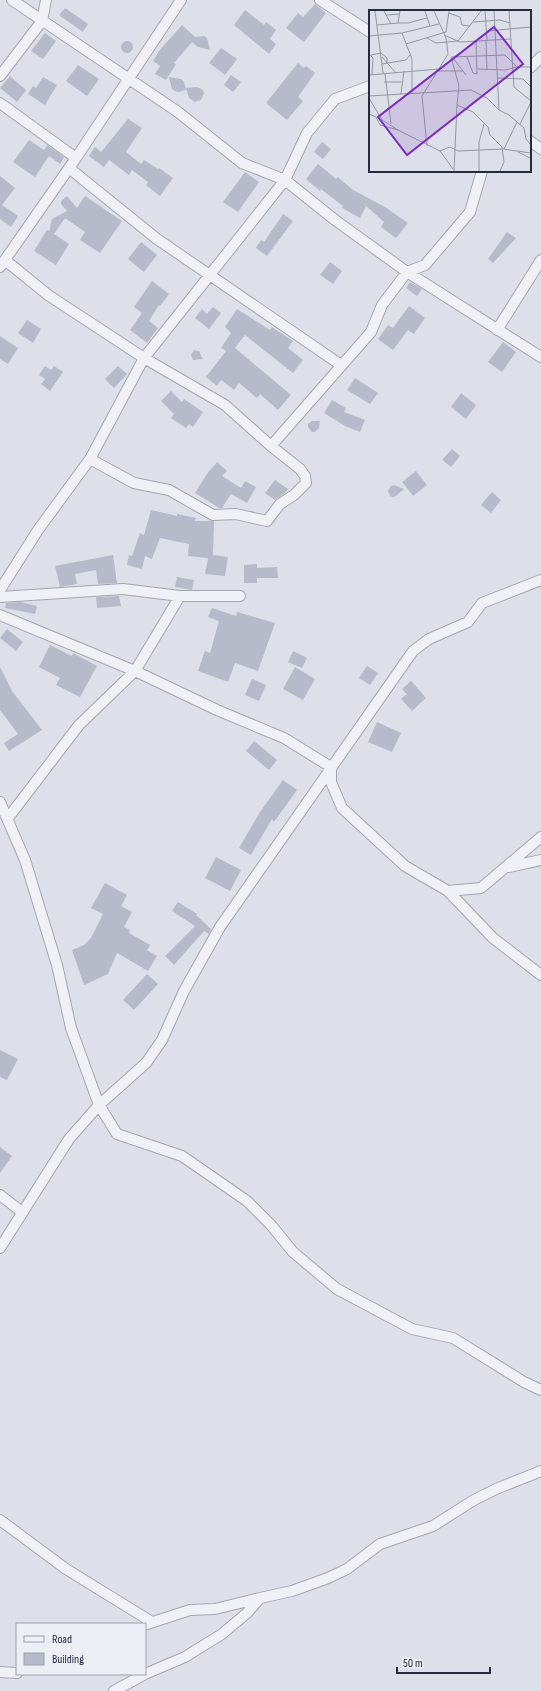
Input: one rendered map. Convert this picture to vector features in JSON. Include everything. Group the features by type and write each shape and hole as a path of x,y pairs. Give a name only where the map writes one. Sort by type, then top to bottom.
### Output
{"street":[{"path":"12,0 178,112 242,163 285,180 335,220 407,272 541,357"},
{"path":"0,76 42,21 46,0"},
{"path":"90,459 134,483 169,490 213,515 236,514 267,521 280,504 294,495 306,483 305,476 300,469 224,405 144,358 48,295 3,263 76,158 181,0"},
{"path":"320,0 369,31"},
{"path":"531,67 541,57"},
{"path":"0,590 38,530 90,459 144,358 285,180 307,133 335,99 369,86"},
{"path":"0,103 76,158"},
{"path":"531,142 541,149"},
{"path":"69,168 157,239 341,364"},
{"path":"271,446 341,364 371,332 382,305 407,272 425,265 470,212 482,172"},
{"path":"497,330 541,260"},
{"path":"0,1248 69,1140 98,1105 146,1064 158,1046 184,991 220,928 413,651 429,639 468,622 482,603 541,580"},
{"path":"0,597 123,589 180,596 240,596"},
{"path":"8,818 79,725 135,671 180,596"},
{"path":"0,615 135,671 217,710 284,738 331,767"},
{"path":"331,767 331,782 342,808 405,866 448,891 493,938 541,975"},
{"path":"0,802 25,860 56,965 71,1028 98,1105 117,1134 182,1156 247,1201 271,1225 293,1252 336,1289 412,1329 453,1338 524,1382 541,1390"},
{"path":"448,891 481,888 541,838"},
{"path":"504,869 541,860"},
{"path":"0,1195 22,1212"},
{"path":"0,1520 66,1569 148,1623 190,1610 215,1609 292,1591 328,1578 347,1569 380,1544 432,1526 474,1500 496,1489 541,1471"},
{"path":"146,1674 185,1657 222,1634 246,1613 260,1598"},
{"path":"0,1672 16,1673"},
{"path":"114,1691 143,1675"}],"building":[{"path":"315,4 326,13 304,42 286,28 298,13 303,17"},
{"path":"65,8 88,24 83,32 59,15"},
{"path":"245,10 264,25 266,22 276,30 270,39 276,44 269,54 234,25"},
{"path":"182,25 195,37 204,36 207,38 210,50 198,47 192,42 174,63 176,64 166,80 155,74 160,66 153,61 159,51"},
{"path":"45,33 56,41 43,59 31,51"},
{"path":"125,41 129,41 133,47 129,53 125,53 121,49 121,45"},
{"path":"221,48 237,59 225,75 209,63"},
{"path":"298,63 304,68 306,66 315,73 298,97 303,101 287,120 266,103"},
{"path":"78,65 99,79 87,96 66,81"},
{"path":"231,75 241,82 233,92 224,85"},
{"path":"10,76 26,90 17,102 0,88"},
{"path":"43,77 57,85 45,105 28,94 33,86 36,88"},
{"path":"169,77 181,79 184,82 186,90 178,92 172,89"},
{"path":"197,87 203,90 204,93 201,100 195,102 189,98 186,88"},
{"path":"128,119 142,128 126,152 141,164 144,160 173,178 160,196 146,185 148,182 132,170 129,175 109,160 104,167 89,156 95,147 101,152"},
{"path":"29,140 44,150 47,145 64,157 60,164 49,156 35,177 13,162"},
{"path":"322,142 331,149 323,159 314,152"},
{"path":"318,164 336,179 338,177 353,190 385,207 408,223 396,238 381,227 384,222 366,206 360,218 342,208 343,206 321,189 320,191 306,179"},
{"path":"245,172 259,182 238,212 223,202"},
{"path":"0,176 15,188 2,205 18,216 11,227 0,219"},
{"path":"67,196 77,208 85,196 122,221 100,253 80,240 85,232 65,218 54,234 69,244 56,265 34,251 47,230 49,231 52,219 67,211 61,204 61,201"},
{"path":"283,214 293,221 267,256 256,248 261,240 264,242"},
{"path":"507,232 516,238 493,263 488,259"},
{"path":"141,242 157,255 144,272 128,259"},
{"path":"330,262 342,271 333,284 320,275"},
{"path":"152,281 169,294 160,306 159,305 149,321 158,328 147,343 130,330 142,313 134,307"},
{"path":"410,282 422,289 417,296 406,288"},
{"path":"409,306 425,318 414,334 408,330 393,350 378,339 388,325 393,328"},
{"path":"213,307 221,313 209,329 195,318 202,309 207,314"},
{"path":"237,309 270,330 272,327 293,341 288,348 303,360 293,373 245,335 235,348 291,395 278,410 260,394 257,398 239,383 234,390 221,380 217,386 206,377 226,351 221,348 231,333 225,327"},
{"path":"27,320 41,329 33,343 18,333"},
{"path":"0,336 18,348 8,364 0,359"},
{"path":"503,342 516,352 502,372 488,362"},
{"path":"194,350 199,351 203,359 193,360 191,355"},
{"path":"45,366 51,370 54,366 63,372 50,391 41,384 45,379 39,375"},
{"path":"118,366 127,374 114,388 105,379"},
{"path":"355,378 378,393 370,404 347,390"},
{"path":"171,391 182,402 184,399 203,412 193,427 189,424 186,428 171,418 174,414 161,401"},
{"path":"461,393 476,405 466,419 451,407"},
{"path":"332,400 346,408 344,412 365,420 360,432 345,426 324,413"},
{"path":"312,421 320,421 319,428 315,432 312,432 308,427 308,424"},
{"path":"452,449 460,456 451,467 442,460"},
{"path":"217,462 227,471 222,476 241,488 245,481 256,487 247,503 231,494 222,508 219,508 195,493 207,474"},
{"path":"416,471 427,485 413,496 402,482"},
{"path":"275,480 288,489 275,500 265,493"},
{"path":"394,485 404,489 393,497 390,496 388,491 391,486"},
{"path":"492,492 501,500 491,513 481,505"},
{"path":"151,510 177,516 177,514 196,518 195,521 214,521 213,555 228,557 225,576 205,574 208,558 188,556 189,544 160,538 152,559 145,556 142,569 127,565 129,555 132,556 140,533 144,535"},
{"path":"113,555 117,583 98,584 96,570 75,574 77,584 60,587 55,566"},
{"path":"257,564 257,568 277,567 278,578 257,578 257,583 244,583 244,565"},
{"path":"177,577 194,580 192,590 175,587"},
{"path":"119,596 121,606 97,608 96,597"},
{"path":"20,602 37,606 35,614 5,608 6,603"},
{"path":"212,608 236,616 237,612 275,623 258,671 235,663 228,682 198,671 205,651 210,653 219,621 208,617"},
{"path":"7,629 23,642 16,651 0,638"},
{"path":"50,645 72,656 73,653 97,666 80,697 56,685 60,678 39,667"},
{"path":"293,651 307,658 302,668 288,662"},
{"path":"367,666 378,673 370,685 359,678"},
{"path":"0,667 12,691 42,730 9,751 4,743 18,734 0,710"},
{"path":"295,667 315,679 303,700 283,689"},
{"path":"252,679 266,685 259,701 245,695"},
{"path":"411,681 426,698 412,711 401,699 407,694 402,689"},
{"path":"377,722 401,733 392,752 368,742"},
{"path":"254,741 277,760 269,770 246,751"},
{"path":"283,780 297,790 274,822 272,819 251,855 239,848 260,812"},
{"path":"216,857 241,870 230,891 205,878"},
{"path":"105,883 127,895 121,906 132,912 124,927 130,930 129,933 150,945 147,950 157,956 148,971 117,953 108,974 84,985 72,950 84,945 91,938 103,914 91,908"},
{"path":"178,902 197,914 196,915 211,929 209,934 204,931 174,965 165,956 195,926 172,911"},
{"path":"147,974 158,984 134,1010 123,1000"},
{"path":"0,1050 18,1059 7,1080 0,1077"},
{"path":"0,1147 12,1156 0,1173"}]}
